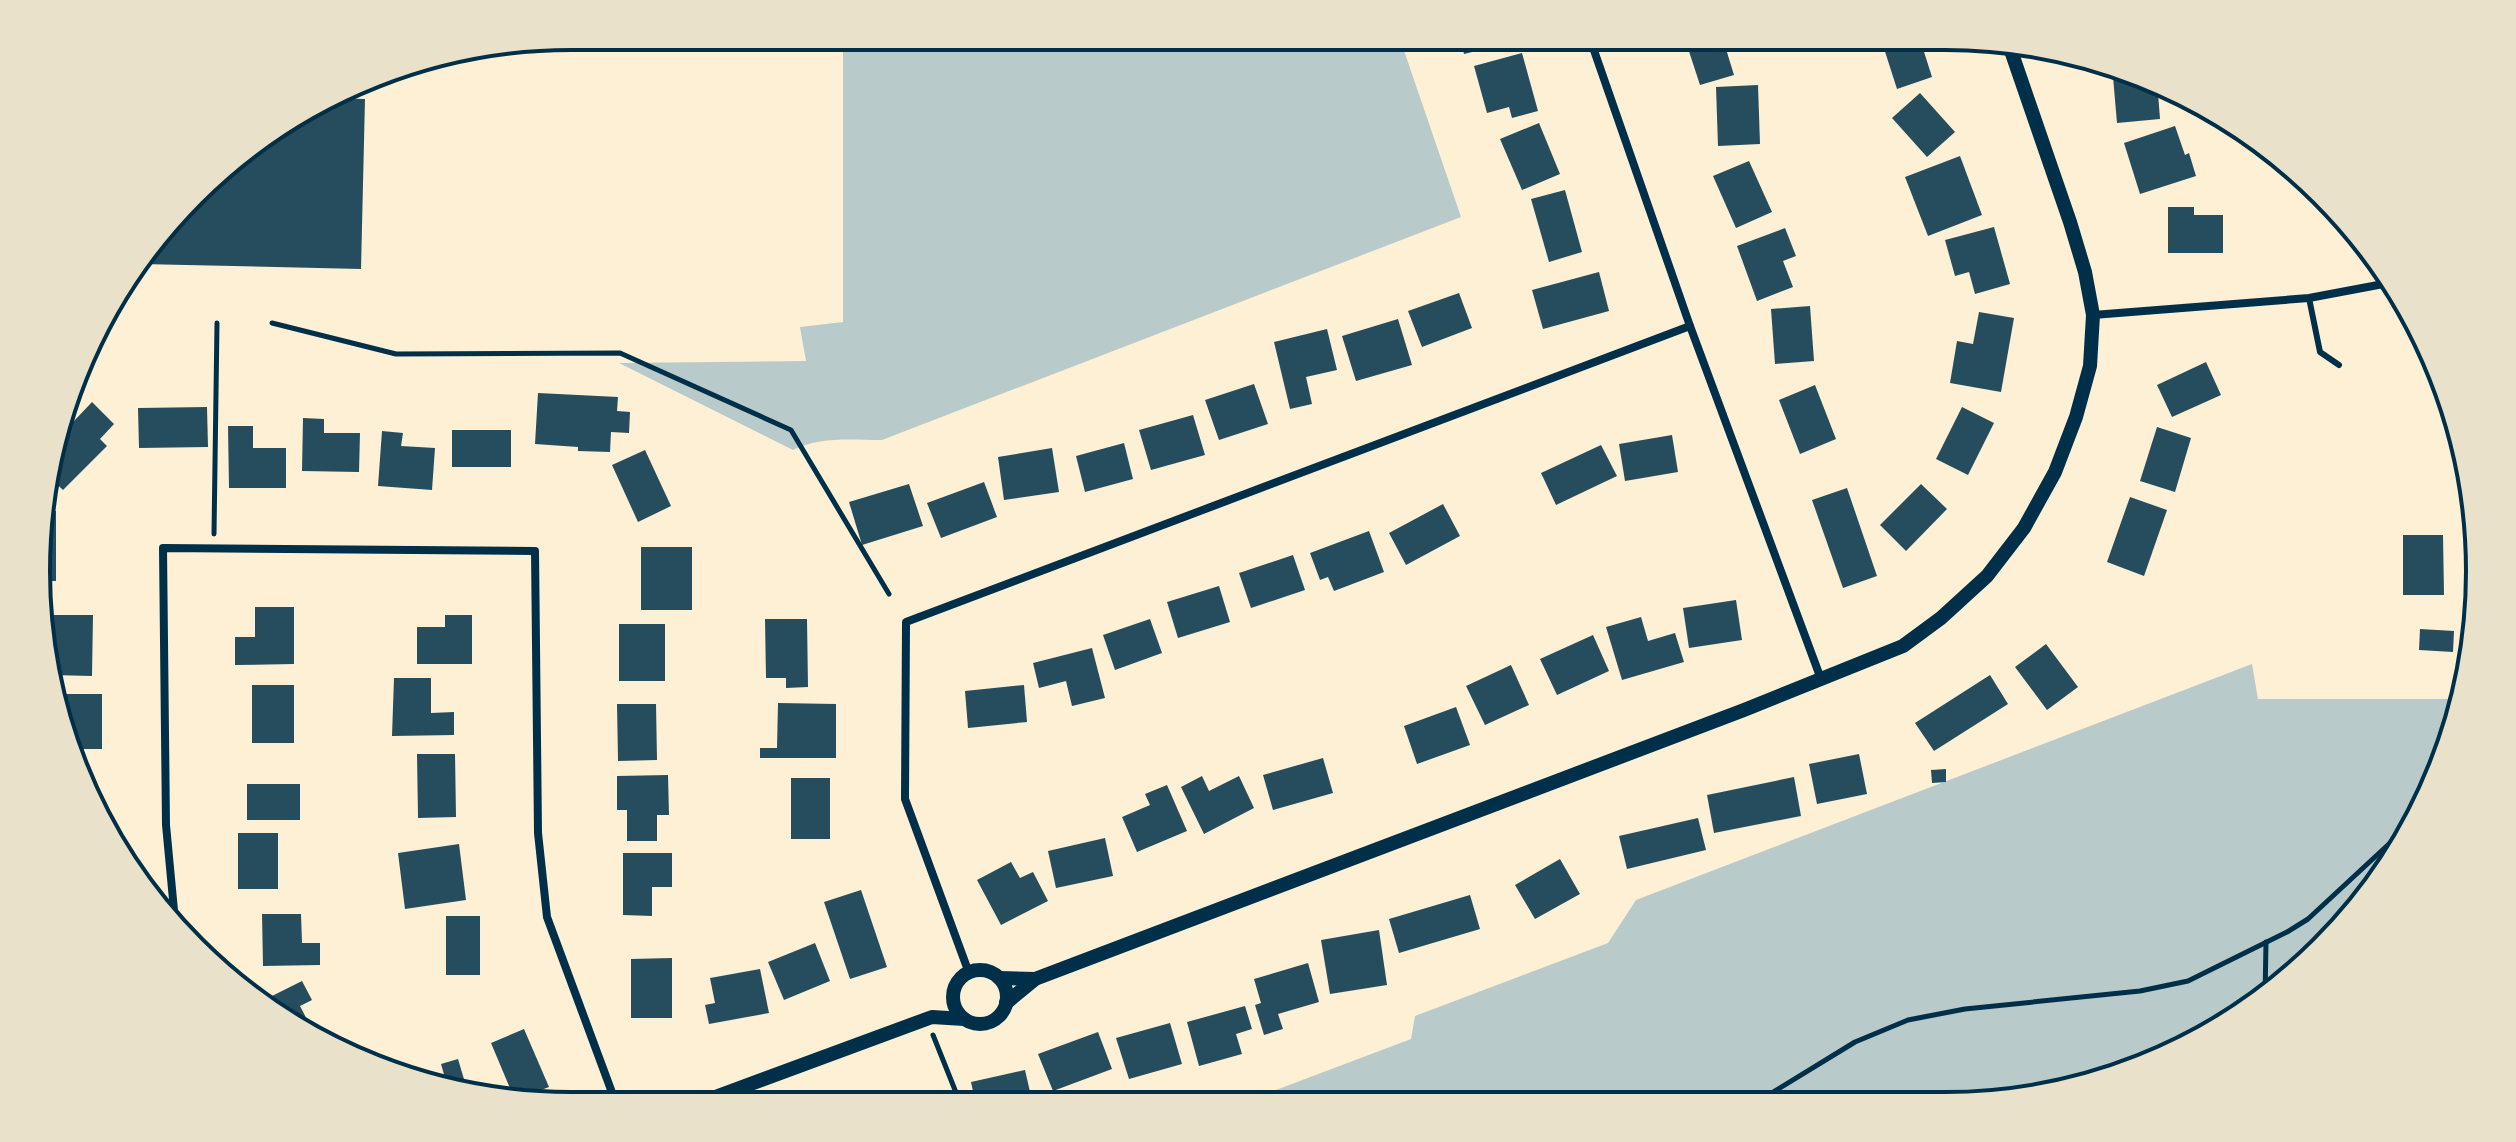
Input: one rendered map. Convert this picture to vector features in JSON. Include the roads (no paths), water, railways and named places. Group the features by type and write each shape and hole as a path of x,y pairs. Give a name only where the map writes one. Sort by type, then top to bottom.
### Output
{"street":[{"path":"1594,50 1690,326 1821,680"},
{"path":"732,1092 932,1023 964,1019 981,1024 989,1022 997,1018 1006,1003 1035,979 1821,680 1903,646 1941,618 1987,576 2024,528 2055,472 2076,417 2090,366 2093,315 2085,272 2012,54"},
{"path":"2093,315 2309,298 2380,285"},
{"path":"969,973 905,799 906,622 1690,326"},
{"path":"174,908 166,825 163,548 535,551 538,833 547,917 612,1092"},
{"path":"932,1023 953,996 960,979 969,973 984,971 999,978 1035,979"},
{"path":"999,978 1006,994 1006,1003"},
{"path":"953,996 957,1012 964,1019"}],"lane":[{"path":"2309,298 2320,352 2339,365"}]}
